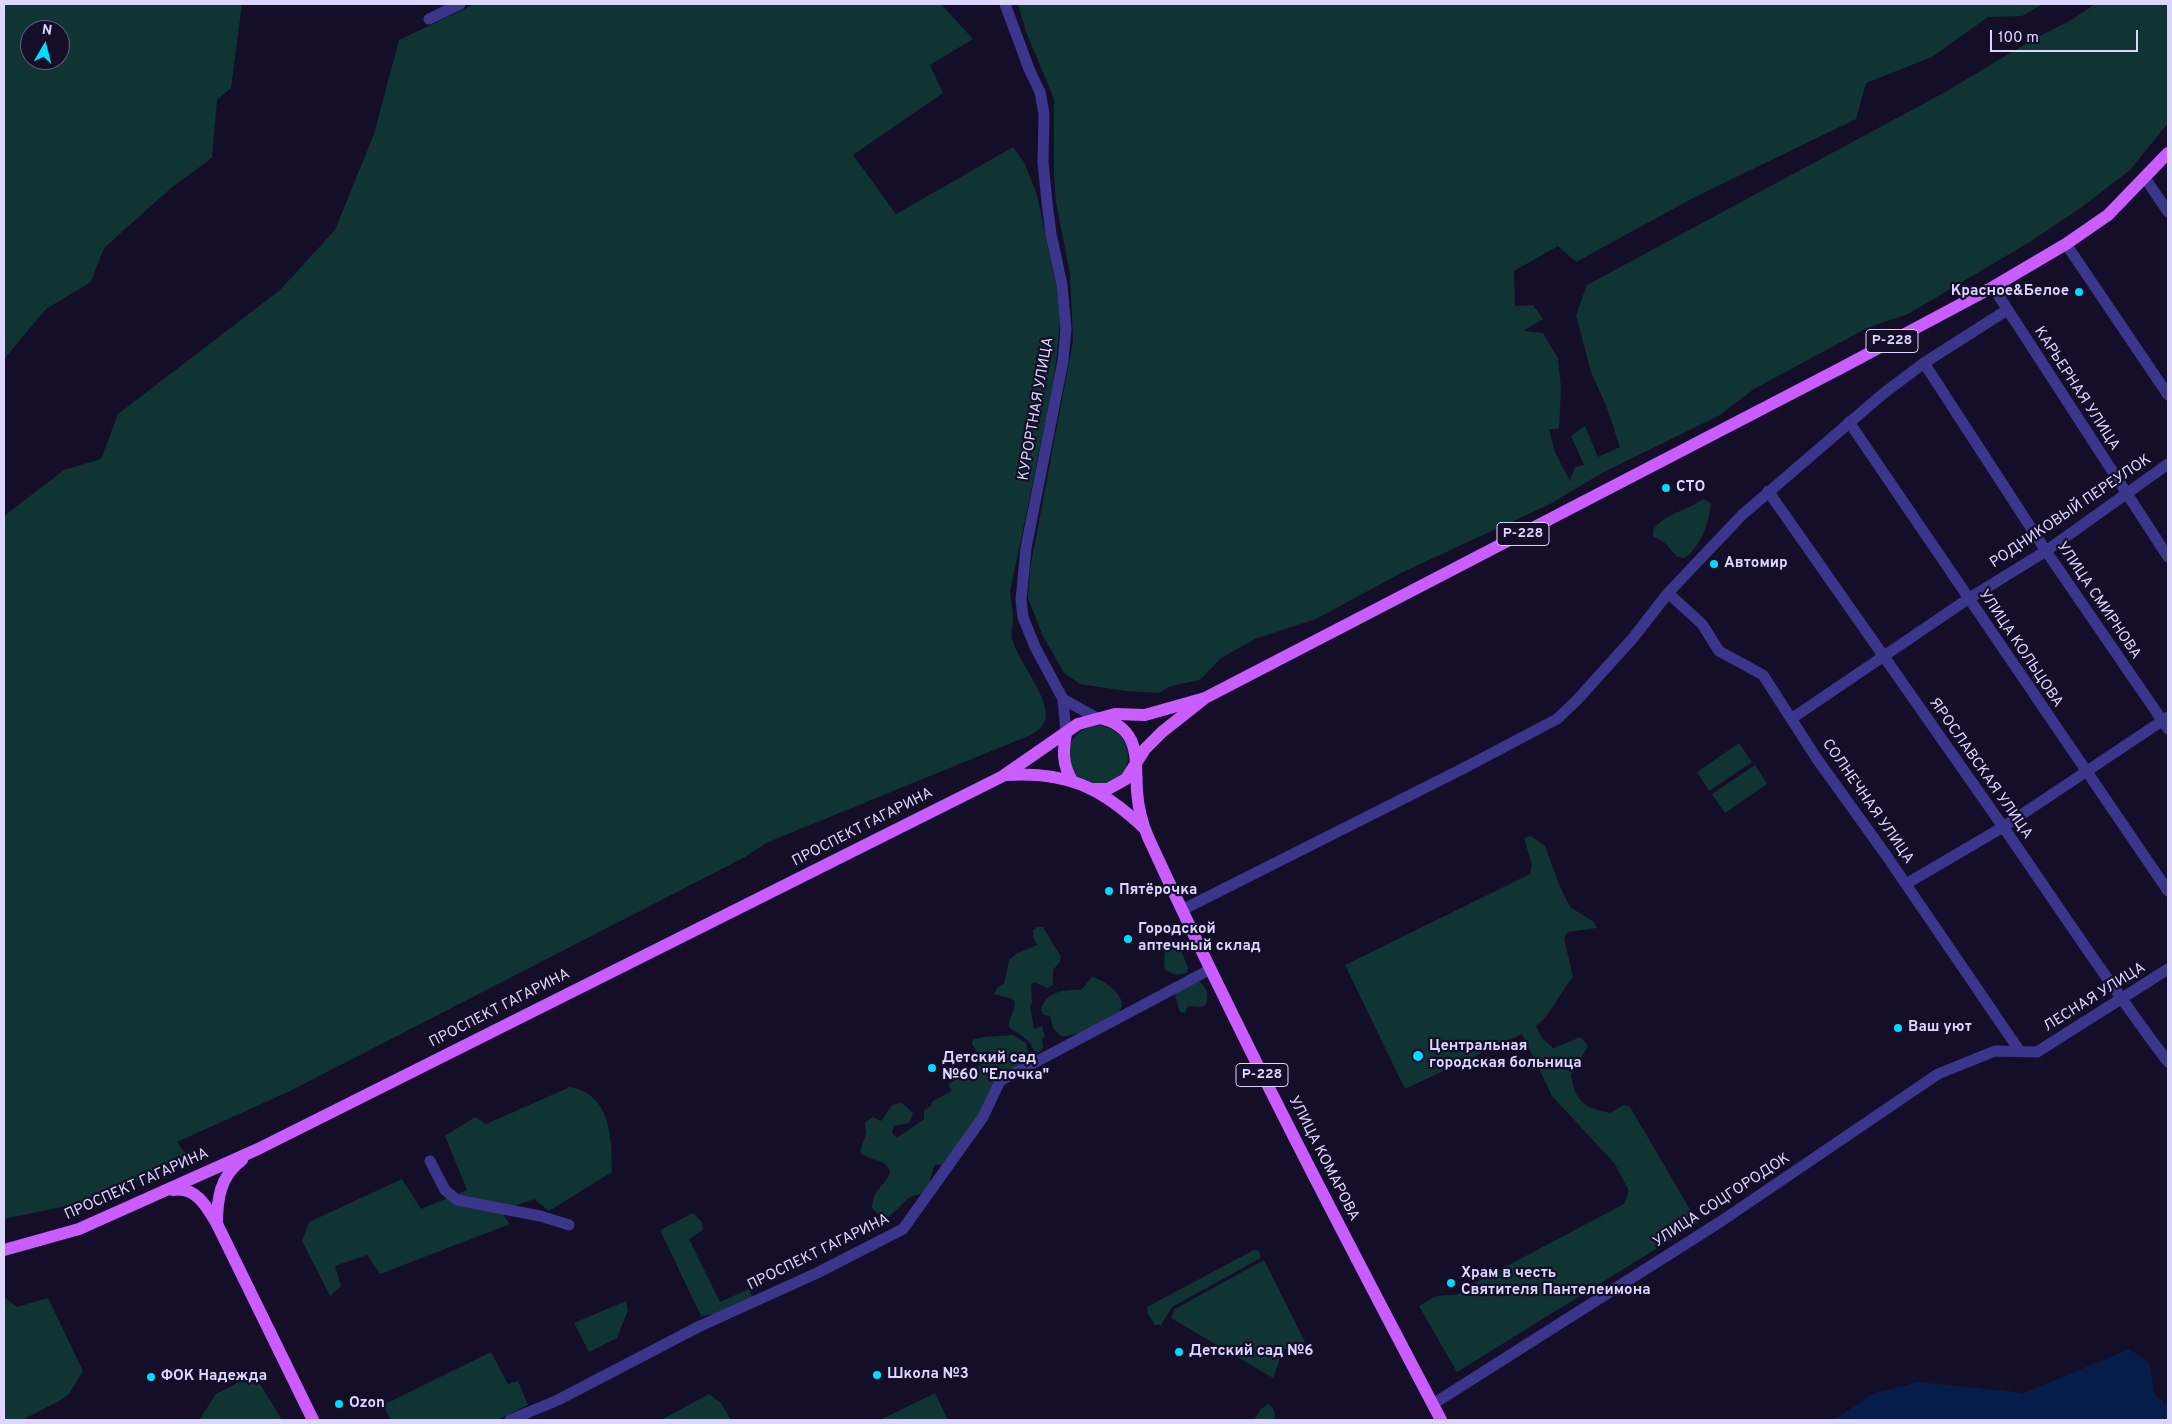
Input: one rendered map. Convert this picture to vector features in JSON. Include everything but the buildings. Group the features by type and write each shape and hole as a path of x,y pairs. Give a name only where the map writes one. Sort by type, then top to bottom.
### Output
{"main road":[{"name":"Р-228","path":"1094,790 1108,789 1126,779 1145,748 1205,698 1832,373 1993,287 2066,244 2108,215 2168,153"},
{"name":"Р-228","path":"1066,732 1078,724 1095,717 1114,714 1146,715 1205,698"},
{"name":"Р-228","path":"1095,717 1118,724 1126,731 1138,760 1138,798 1145,828"},
{"name":"ПРОСПЕКТ ГАГАРИНА","path":"4,1250 79,1230 258,1149 1003,776 1066,732"},
{"path":"1066,732 1062,754 1064,767 1072,781"},
{"name":"ПРОСПЕКТ ГАГАРИНА","path":"1003,776 1035,773 1072,781"},
{"name":"Р-228","path":"1072,781 1094,790 1113,801 1145,828"},
{"name":"УЛИЦА КОМАРОВА","path":"1145,828 1209,970 1366,1278 1441,1420"},
{"path":"217,1224 217,1209 223,1181 232,1167 258,1149"},
{"path":"165,1192 188,1190 198,1197 217,1224 312,1420"}],"street":[{"path":"429,19 460,4"},
{"name":"КУРОРТНАЯ УЛИЦА","path":"1005,4 1029,69 1040,92 1044,114 1043,162 1046,202 1050,234 1062,285 1066,329 1063,361 1021,584 1023,617 1035,647 1062,699 1066,732"},
{"path":"2145,178 2168,212"},
{"path":"2066,244 2168,395"},
{"name":"КАРЬЕРНАЯ УЛИЦА","path":"1993,287 2168,557"},
{"path":"1182,910 1557,719 1596,680 1715,540 1768,491 1849,422 1924,362 2007,310"},
{"name":"УЛИЦА СМИРНОВА","path":"1924,362 2046,551 2166,722"},
{"name":"УЛИЦА КОЛЬЦОВА","path":"1849,422 2168,891"},
{"name":"РОДНИКОВЫЙ ПЕРЕУЛОК","path":"1791,719 1968,599 2046,551 2168,464"},
{"name":"ЯРОСЛАВСКАЯ УЛИЦА","path":"1768,491 1882,657 2003,827 2121,1000 2168,1062"},
{"name":"СОЛНЕЧНАЯ УЛИЦА","path":"1668,593 1702,624 1719,651 1763,675 1817,759 1906,884 2019,1050"},
{"path":"1062,699 1095,717"},
{"path":"1906,884 2003,827 2166,722"},
{"name":"ЛЕСНАЯ УЛИЦА","path":"2037,1052 2121,1000 2168,968"},
{"name":"ПРОСПЕКТ ГАГАРИНА","path":"510,1420 558,1400 698,1327 817,1273 903,1229 984,1117 1000,1082 1132,1013 1209,970"},
{"name":"УЛИЦА СОЦГОРОДОК","path":"1433,1404 1720,1222 1938,1074 1995,1051 2019,1050 2037,1052"},
{"path":"430,1161 445,1190 457,1200 540,1216 569,1225"}],"green space":[{"path":"4,4 242,4 231,88 217,100 212,158 171,188 104,248 91,282 46,309 4,359"},
{"path":"475,4 941,4 973,39 930,65 943,93 853,155 896,214 1013,147 1024,162 1037,195 1057,290 1060,324 1054,380 1010,592 1013,616 1012,638 1041,696 1046,718 1036,732 1028,736 766,843 745,857 290,1091 177,1142 188,1157 100,1199 4,1219 4,516 64,470 101,459 118,414 280,290 335,230 374,134 399,40"},
{"path":"1018,4 2043,4 2022,16 1988,17 1932,57 1866,83 1856,119 1695,197 1576,262 1558,246 1514,271 1515,306 1533,305 1543,319 1523,331 1543,333 1558,358 1561,388 1559,429 1549,429 1555,452 1570,481 1575,467 1584,465 1571,436 1585,426 1598,457 1620,447 1607,408 1591,372 1576,315 1587,285 1947,91 2032,40 2073,19 2095,4 2168,4 2168,123 2130,170 2082,207 2028,243 1908,314 1867,328 1754,389 1720,415 1602,473 1550,504 1403,572 1316,619 1255,639 1221,658 1200,680 1171,686 1159,693 1126,691 1080,684 1064,673 1042,634 1028,598 1030,569 1073,341 1070,274 1056,202 1054,177 1054,99 1026,32"},
{"path":"1703,499 1711,503 1703,534 1691,553 1685,558 1677,557 1666,544 1653,536 1653,530 1664,519"},
{"path":"1098,726 1115,731 1123,739 1128,756 1123,773 1115,781 1098,786 1081,781 1073,773 1068,756 1073,739 1081,731"},
{"path":"1739,743 1752,762 1709,791 1697,772"},
{"path":"1755,765 1767,784 1725,813 1712,794"},
{"path":"1531,836 1545,846 1560,887 1570,907 1594,922 1597,928 1568,932 1564,938 1573,977 1546,1016 1536,1026 1542,1038 1553,1048 1581,1037 1588,1046 1571,1075 1575,1092 1583,1102 1594,1109 1610,1113 1624,1105 1630,1107 1698,1223 1457,1372 1419,1306 1436,1297 1455,1295 1462,1292 1469,1286 1624,1204 1629,1191 1615,1164 1552,1096 1522,1034 1405,1089 1345,965 1530,874 1532,865 1524,838"},
{"path":"1043,927 1061,957 1060,962 1053,970 1053,985 1047,988 1035,982 1031,984 1032,1003 1030,1006 1034,1029 1042,1026 1045,1037 1042,1039 1043,1048 1039,1053 1034,1051 1027,1040 1009,1027 1015,1006 1013,999 994,994 997,988 1004,984 1009,960 1016,954 1037,945 1033,937 1033,930"},
{"path":"1172,939 1180,948 1188,968 1184,974 1176,974 1164,969 1165,941"},
{"path":"1092,977 1097,978 1113,989 1121,999 1121,1009 1111,1018 1093,1027 1074,1034 1061,1036 1053,1028 1050,1016 1044,1015 1041,1011 1043,1004 1046,999 1061,991 1081,990"},
{"path":"1194,981 1200,982 1206,990 1206,1005 1200,1007 1188,1006 1185,1013 1180,1012 1175,996 1178,991"},
{"path":"1013,1035 1026,1043 1031,1063 998,1081 982,1115 945,1166 936,1164 934,1167 929,1186 925,1191 909,1198 886,1219 880,1217 872,1208 873,1201 877,1191 890,1172 885,1164 860,1152 866,1133 865,1122 873,1117 881,1121 892,1105 902,1103 913,1113 909,1123 894,1126 892,1133 897,1138 924,1119 924,1110 930,1107 933,1101 952,1091 948,1084 981,1065 982,1059 972,1044 973,1040"},
{"path":"570,1087 584,1091 601,1108 610,1132 612,1172 549,1211 534,1199 500,1211 510,1224 380,1274 367,1255 335,1266 341,1286 330,1296 302,1241 309,1222 402,1179 421,1209 467,1190 445,1136 475,1117 486,1124"},
{"path":"693,1213 702,1222 703,1230 689,1239 720,1302 749,1289 753,1299 721,1313 701,1316 660,1230"},
{"path":"1254,1250 1259,1251 1261,1258 1172,1307 1161,1325 1155,1325 1148,1314 1147,1307"},
{"path":"1264,1260 1305,1342 1301,1346 1288,1347 1283,1351 1273,1378 1171,1318 1175,1309"},
{"path":"4,1297 17,1307 48,1298 83,1371 69,1394 22,1420 4,1420"},
{"path":"626,1301 628,1310 617,1338 589,1352 574,1323"},
{"path":"491,1352 508,1384 518,1381 528,1405 497,1420 391,1420 383,1405"},
{"path":"254,1374 282,1420 199,1420 216,1394"},
{"path":"935,1393 948,1420 880,1420"},
{"path":"709,1394 721,1403 731,1420 661,1420"},
{"path":"1268,1404 1274,1411 1274,1420 1254,1420 1261,1409"}],"water":[{"path":"2129,1349 2149,1362 2155,1395 2168,1405 2168,1420 1834,1420 1874,1393 1919,1382 2024,1393"}],"place":[{"name":"Красное&Белое","path":"2079,292"},
{"name":"СТО","path":"1666,488"},
{"name":"Автомир","path":"1714,564"},
{"name":"Пятёрочка","path":"1109,891"},
{"name":"Городской аптечный склад","path":"1128,939"},
{"name":"Ваш уют","path":"1898,1028"},
{"name":"Центральная городская больница","path":"1418,1056"},
{"name":"Детский сад №60 \"Елочка\"","path":"932,1068"},
{"name":"Храм в честь Святителя Пантелеимона","path":"1451,1283"},
{"name":"Детский сад №6","path":"1179,1352"},
{"name":"Школа №3","path":"877,1375"},
{"name":"ФОК Надежда","path":"151,1377"},
{"name":"Ozon","path":"339,1404"}]}
